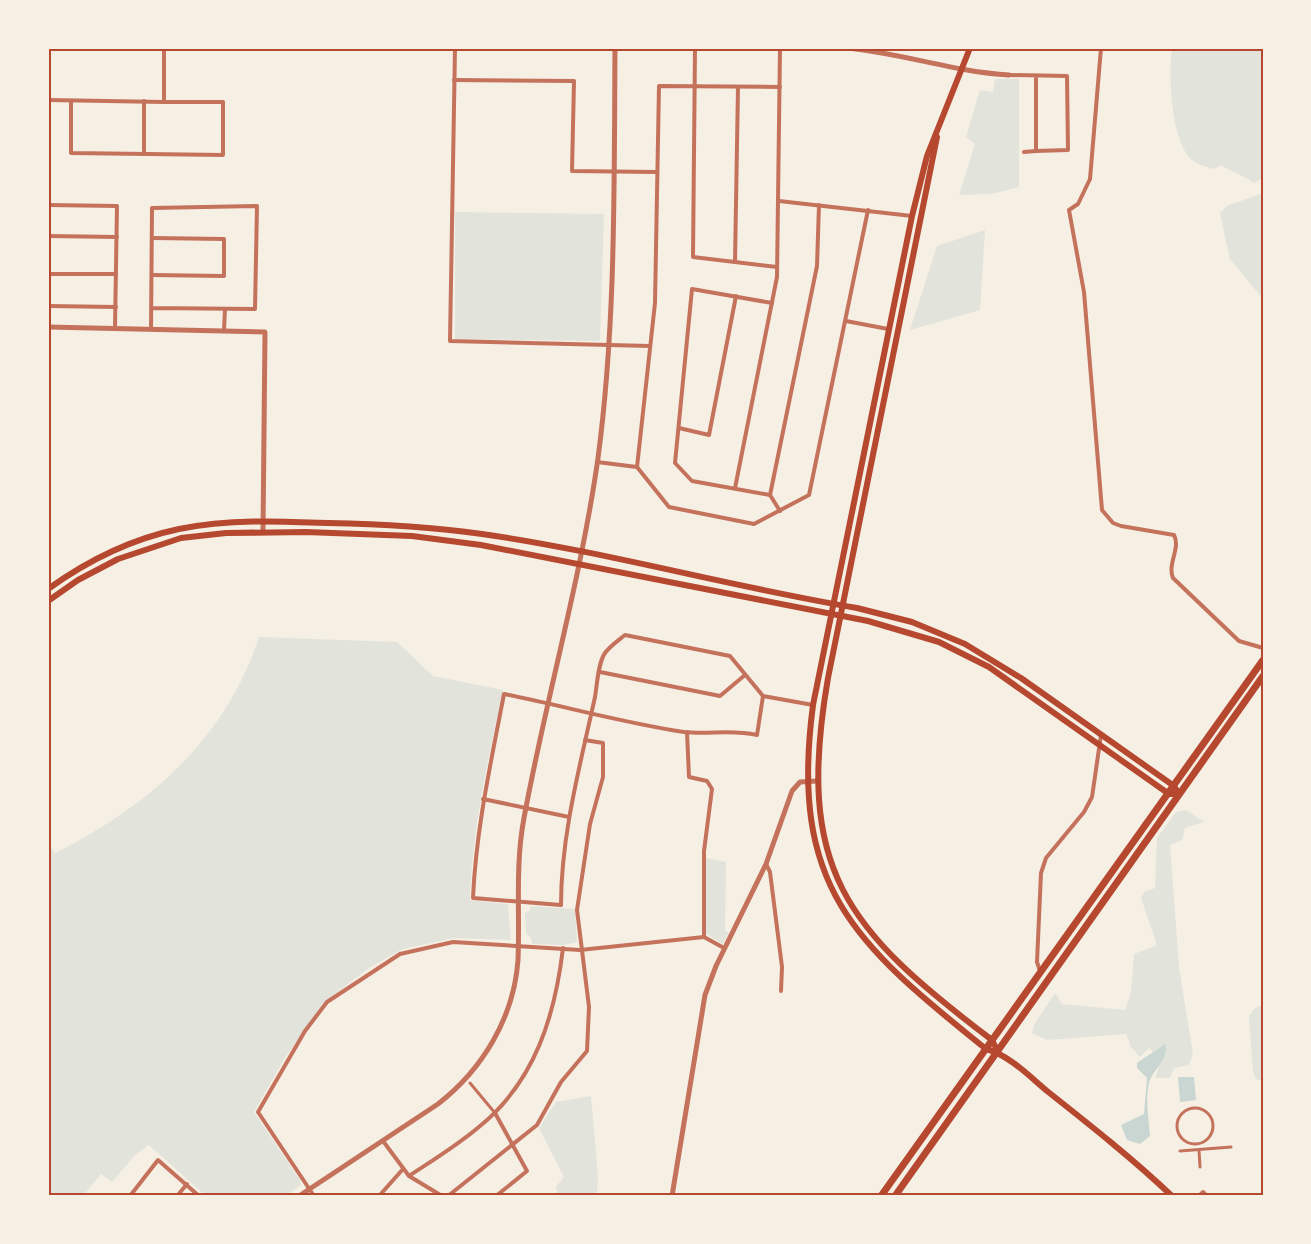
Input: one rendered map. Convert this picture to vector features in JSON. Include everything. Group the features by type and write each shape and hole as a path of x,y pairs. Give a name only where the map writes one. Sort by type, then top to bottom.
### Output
{"highway":[{"path":"882,1196 1263,660"},
{"path":"895,1196 1263,676"}],"main road":[{"path":"970,48 939,124 912,216 813,705 807,781 811,821 824,870 856,931 901,979 986,1049 998,1052"},
{"path":"939,124 821,719 817,781 825,843 841,887 853,910 866,930 894,959 992,1040 998,1052 1142,1168 1172,1196"},
{"path":"48,589 94,560 160,534 202,525 263,522 412,526 512,539 912,621 965,644 1021,678 1174,786 1179,794"},
{"path":"48,601 98,568 138,550 181,538 263,532 366,534 442,539 578,563 840,615 910,632 962,652 1008,680 1169,794 1179,794"}],"street":[{"path":"164,48 164,102"},
{"path":"455,48 450,341 650,346"},
{"path":"299,1196 448,1096 487,1052 500,1028 511,997 518,945 518,859 526,808 597,462 609,345 615,48"},
{"path":"695,48 693,257 777,267"},
{"path":"735,488 772,303 777,267 780,48"},
{"path":"847,48 895,55 960,69 1009,75 1067,76 1068,150 1024,152"},
{"path":"1101,48 1090,179 1078,204 1069,210 1084,292 1102,510 1113,523 1121,526 1174,534 1176,540 1171,573 1173,578 1239,641 1263,648"},
{"path":"1036,76 1036,151"},
{"path":"454,80 574,81 572,171 656,172"},
{"path":"637,467 655,303 659,86 780,87"},
{"path":"735,262 738,87"},
{"path":"48,100 223,102 223,155 115,156 70,153 71,101"},
{"path":"144,102 144,154"},
{"path":"779,201 912,216"},
{"path":"48,205 117,206 115,328"},
{"path":"780,511 770,495 817,266 819,205"},
{"path":"151,308 255,309 257,206 152,208 153,238 151,308 151,329"},
{"path":"597,462 637,467 669,507 754,524 809,495 868,210"},
{"path":"48,236 117,237"},
{"path":"152,275 224,276 224,238 153,238"},
{"path":"48,274 116,274"},
{"path":"770,495 692,481 675,463 692,289 772,303"},
{"path":"678,428 709,435 736,296"},
{"path":"48,306 116,307"},
{"path":"224,330 225,309"},
{"path":"846,321 888,329"},
{"path":"48,327 265,332 263,532"},
{"path":"763,696 757,735 736,730 687,732 591,712 548,703 504,694 483,799 475,855 473,898 561,905 562,857 569,816 591,712 604,654 625,635 730,657 763,696 813,705"},
{"path":"600,672 720,696 745,675"},
{"path":"687,732 689,777 707,781 712,789 704,850 704,937"},
{"path":"1041,972 1037,962 1041,873 1046,858 1084,812 1092,797 1101,735"},
{"path":"448,1196 537,1125 561,1082 587,1052 589,1007 580,950 578,893 604,765 603,744 585,740"},
{"path":"672,1196 694,1072 701,1012 708,984 766,864 790,795 796,784 817,781"},
{"path":"483,799 569,816"},
{"path":"766,864 770,872 782,967 781,991"},
{"path":"314,1196 258,1112 300,1040 327,1002 378,966 416,948 453,942 580,950 704,937 724,948"},
{"path":"409,1176 466,1138 495,1113 522,1078 541,1043 557,994 563,948"},
{"path":"470,1083 495,1113 527,1171 496,1196"},
{"path":"1196,1108 1209,1114 1214,1127 1208,1139 1196,1144 1182,1138 1177,1125 1184,1111 1196,1108"},
{"path":"383,1141 409,1176 442,1196"},
{"path":"1196,1144 1200,1167"},
{"path":"1180,1151 1231,1147"},
{"path":"130,1196 158,1160 199,1196"},
{"path":"379,1196 403,1169"},
{"path":"177,1196 187,1184"},
{"path":"1199,1196 1203,1192 1207,1196"}],"shaded area":[{"path":"1172,48 1263,48 1263,178 1254,183 1221,165 1214,169 1197,163 1189,157 1178,135 1172,105 1170,74"},
{"path":"995,79 1019,79 1019,187 992,194 959,195 975,144 966,137 980,90 993,92"},
{"path":"1263,193 1263,299 1230,259 1220,213 1227,206"},
{"path":"455,212 604,214 600,341 455,339"},
{"path":"985,230 980,310 910,330 937,246"},
{"path":"259,637 397,642 433,676 503,690 477,821 470,900 508,904 511,940 455,938 403,949 369,968 322,1004 283,1061 254,1112 300,1180 301,1185 285,1196 206,1196 149,1145 135,1155 112,1182 101,1174 83,1196 48,1196 48,843 55,853 89,834 122,814 180,766 205,738 226,707 245,674"},
{"path":"1186,810 1204,822 1185,828 1182,840 1170,845 1179,967 1193,1054 1189,1065 1174,1068 1170,1078 1155,1078 1158,1062 1155,1055 1149,1048 1140,1057 1131,1047 1126,1034 1047,1040 1032,1033 1034,1025 1055,993 1062,1004 1125,1010 1131,992 1134,954 1157,945 1141,898 1144,892 1155,888 1157,838 1176,812"},
{"path":"706,858 726,862 725,931 729,932 723,944 706,934"},
{"path":"531,906 575,909 577,942 564,945 532,944 531,938 526,934 525,913 529,912"},
{"path":"1263,1004 1263,1081 1256,1079 1253,1072 1249,1017 1253,1010"},
{"path":"1165,1044 1163,1060 1149,1083 1147,1103 1150,1136 1140,1144 1127,1140 1121,1125 1144,1114 1147,1078 1137,1068 1137,1063"},
{"path":"1178,1077 1194,1077 1196,1100 1180,1102"},
{"path":"591,1096 598,1176 597,1196 558,1196 556,1187 564,1177 539,1128 556,1102"}]}
